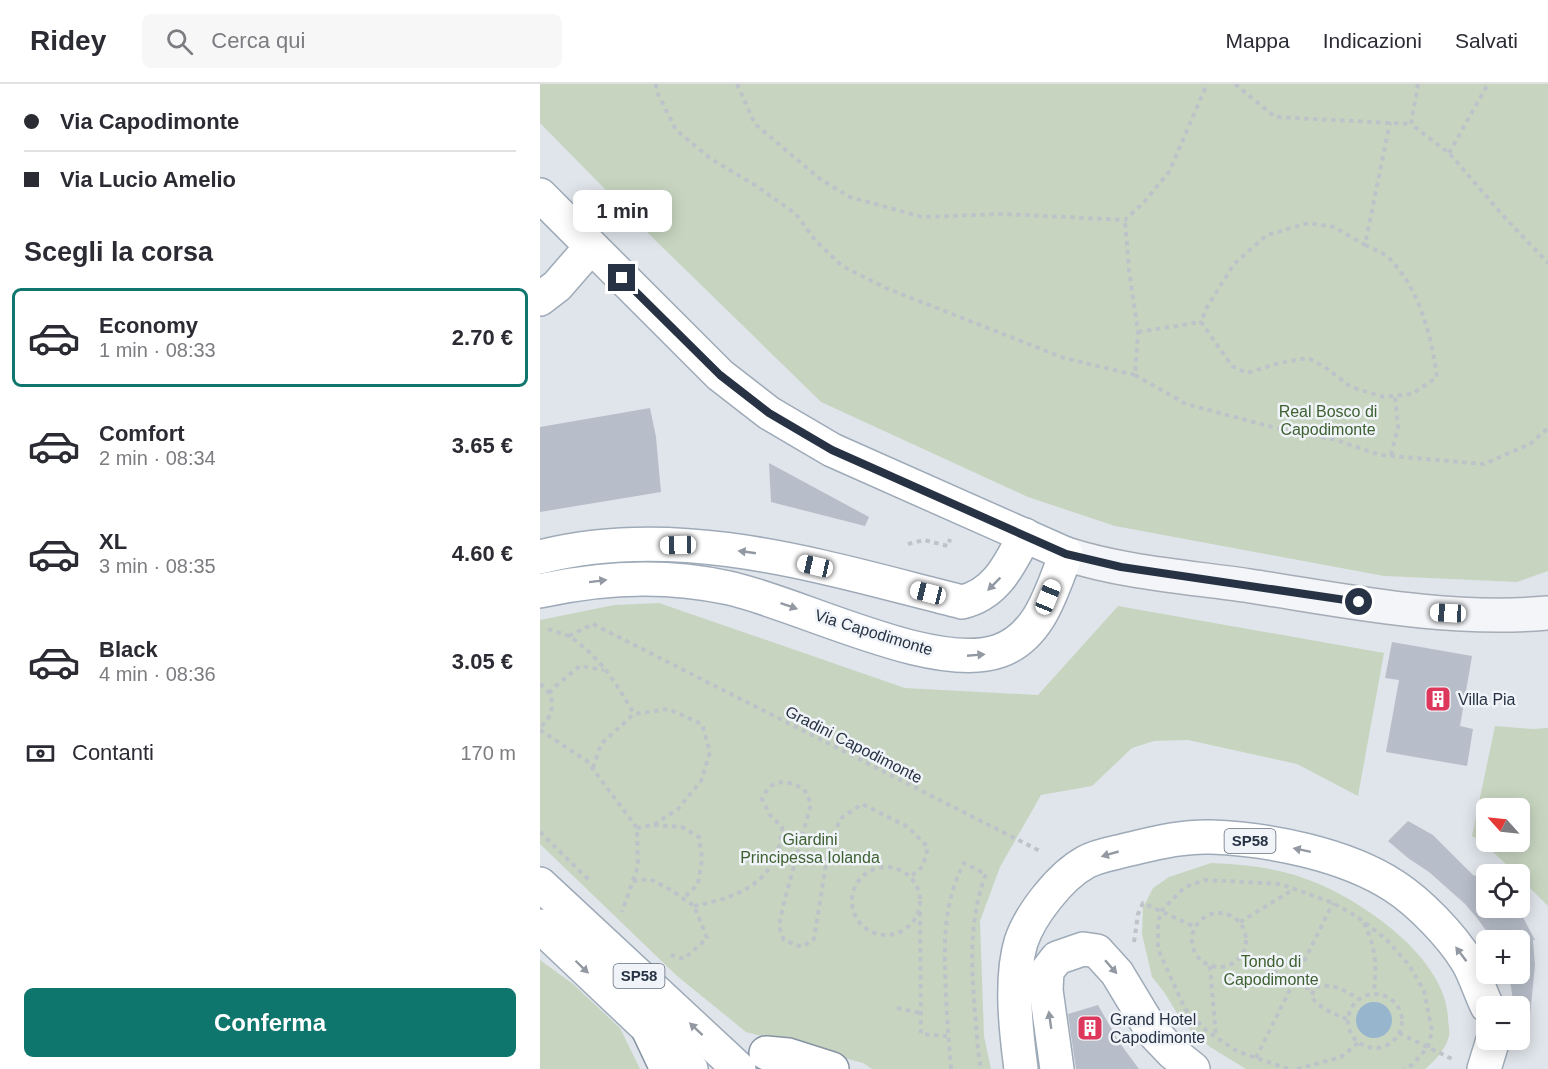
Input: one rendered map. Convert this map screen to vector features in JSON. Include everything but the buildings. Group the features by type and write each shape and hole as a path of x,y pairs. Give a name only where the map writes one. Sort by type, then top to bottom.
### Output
{"main road":[{"path":"540,195 720,375 769,413 832,450 1066,554"},
{"path":"540,299 556,286 591,247"},
{"path":"540,557 589,547 678,545 715,548 795,561 962,602 984,594 1003,575 1025,535"},
{"name":"Via Capodimonte","path":"540,591 613,579 647,577 677,579 751,594 890,641 948,654 983,655 1001,650 1017,641 1035,625 1066,554"},
{"name":"SP58","path":"1021,1069 1014,976 1022,941 1032,918 1052,892 1088,861 1168,841 1209,837 1248,840 1306,850 1351,865 1394,886 1437,922 1467,961 1483,996"},
{"name":"SP58","path":"540,884 752,1061"},
{"name":"SP58","path":"540,926 691,1069"},
{"path":"1057,1069 1046,990 1047,971 1057,957 1083,949 1097,951 1117,973 1152,1030 1173,1053 1193,1069"},
{"path":"648,1029 667,1069"},
{"path":"1469,1065 1483,1050"},
{"path":"752,1061 788,1055 832,1069"}],"street":[{"path":"1066,554 1121,567 1425,612 1494,615 1548,614"}],"path":[{"path":"656,84 656,90 676,130 711,159 755,185 796,214 815,240 842,266 886,288 1064,358 1135,375 1186,404 1287,431 1333,439 1380,455 1484,464 1530,444 1548,428"},
{"path":"737,84 755,124 820,179 850,197 922,217 1004,214 1125,220 1145,201 1169,172 1207,84"},
{"path":"1235,84 1275,117 1411,124 1449,153 1548,263"},
{"path":"1411,124 1418,84"},
{"path":"1449,153 1488,84"},
{"path":"1365,245 1390,122"},
{"path":"1125,220 1138,332 1135,375"},
{"path":"1308,223 1334,227 1389,258 1412,291 1421,309 1432,342 1437,376 1412,394 1384,397 1351,387 1308,357 1247,373 1232,366 1201,322 1206,307 1234,264 1268,235 1308,223"},
{"path":"1138,332 1201,322"},
{"path":"1391,455 1398,428 1395,396"},
{"path":"908,544 924,540 948,546 951,538"},
{"name":"Gradini Capodimonte","path":"569,636 593,624 1041,852"},
{"path":"548,629 569,636 586,650 613,679 634,714"},
{"path":"549,693 580,666 605,670"},
{"path":"540,684 549,693 552,701 550,717 540,729 587,761 637,828 638,866 622,912"},
{"path":"593,768 601,744 634,714 668,709 702,724 710,752 700,781 678,809 653,825"},
{"path":"694,906 724,900 748,889 770,870 781,845 782,827 770,815 762,799 766,790 776,782 789,782 804,789 811,804 783,906 779,927 784,940 802,947 814,939 828,852 840,819 862,804 908,827 928,847 923,866 910,877"},
{"path":"637,828 653,825 682,827 699,837 702,859 698,884 683,899"},
{"path":"540,832 598,888"},
{"path":"951,1069 944,945 946,915 955,880 964,863 986,874 978,895 972,932 981,1069"},
{"path":"920,908 909,927 899,933 877,934 866,929 858,921 852,900 855,888 861,879 880,868 891,868 910,877 917,886 920,908 921,1034 948,1036"},
{"path":"633,881 650,879 694,906 706,938 684,959 660,952"},
{"path":"1288,1069 1237,1051 1208,1032 1185,1009 1158,949 1158,924 1162,910 1185,887 1205,880 1281,884 1333,903 1386,939 1408,964 1424,991 1432,1031 1428,1047 1412,1065 1404,1069"},
{"path":"1240,922 1294,889"},
{"path":"1134,951 1134,931 1143,903 1195,927"},
{"path":"1256,1058 1333,903"},
{"path":"614,904 630,920"},
{"path":"1214,912 1223,912 1232,916 1245,930 1247,939 1241,956 1227,966 1210,966 1202,962 1193,948 1191,939 1195,927 1205,916 1214,912"},
{"path":"1364,922 1374,943 1376,956 1374,993"},
{"path":"1241,956 1313,991"},
{"path":"1210,966 1216,1037"},
{"path":"1347,1019 1319,1006 1311,997 1315,987 1335,986 1358,999"},
{"path":"1374,993 1388,996 1396,1002 1403,1019 1399,1033 1392,1043 1383,1047 1366,1047 1358,1042 1348,1028 1347,1019 1349,1011 1358,999 1374,993"},
{"path":"897,1008 920,1013"},
{"path":"1399,1033 1469,1065"},
{"path":"1296,1069 1341,1057 1358,1042"}],"green space":[{"name":"Real Bosco di Capodimonte","path":"540,84 1548,84 1548,571 1517,582 1384,576 1115,526 1028,497 821,402 654,239 540,123"},
{"name":"Giardini Principessa Iolanda","path":"659,603 905,688 1038,695 1118,606 1384,653 1358,796 1297,764 1188,740 1154,741 1132,748 1092,786 1041,795 1000,867 980,921 984,1036 991,1069 872,1069 863,1063 746,1032 677,976 540,844 540,620 614,605"},
{"path":"1495,726 1548,728 1548,906 1530,888 1530,864 1506,864 1493,852 1530,852 1530,798 1480,798"},
{"path":"1476,817 1476,838 1472,836"},
{"name":"Tondo di Capodimonte","path":"1211,863 1266,868 1319,884 1359,905 1401,937 1419,955 1444,995 1449,1034 1448,1041 1436,1058 1425,1069 1246,1069 1210,1047 1192,1032 1152,977 1142,934 1143,908 1153,888 1169,877"},
{"path":"540,960 573,984 620,1028 640,1069 540,1069"}],"water":[{"path":"1374,1002 1387,1007 1392,1020 1387,1033 1374,1038 1361,1033 1356,1020 1361,1007"}],"place":[{"name":"Villa Pia","path":"1438,699"},
{"name":"Grand Hotel Capodimonte","path":"1090,1028"}],"route":[{"path":"622,278 720,375 769,413 832,450 1066,554 1121,567 1359,602"}]}
